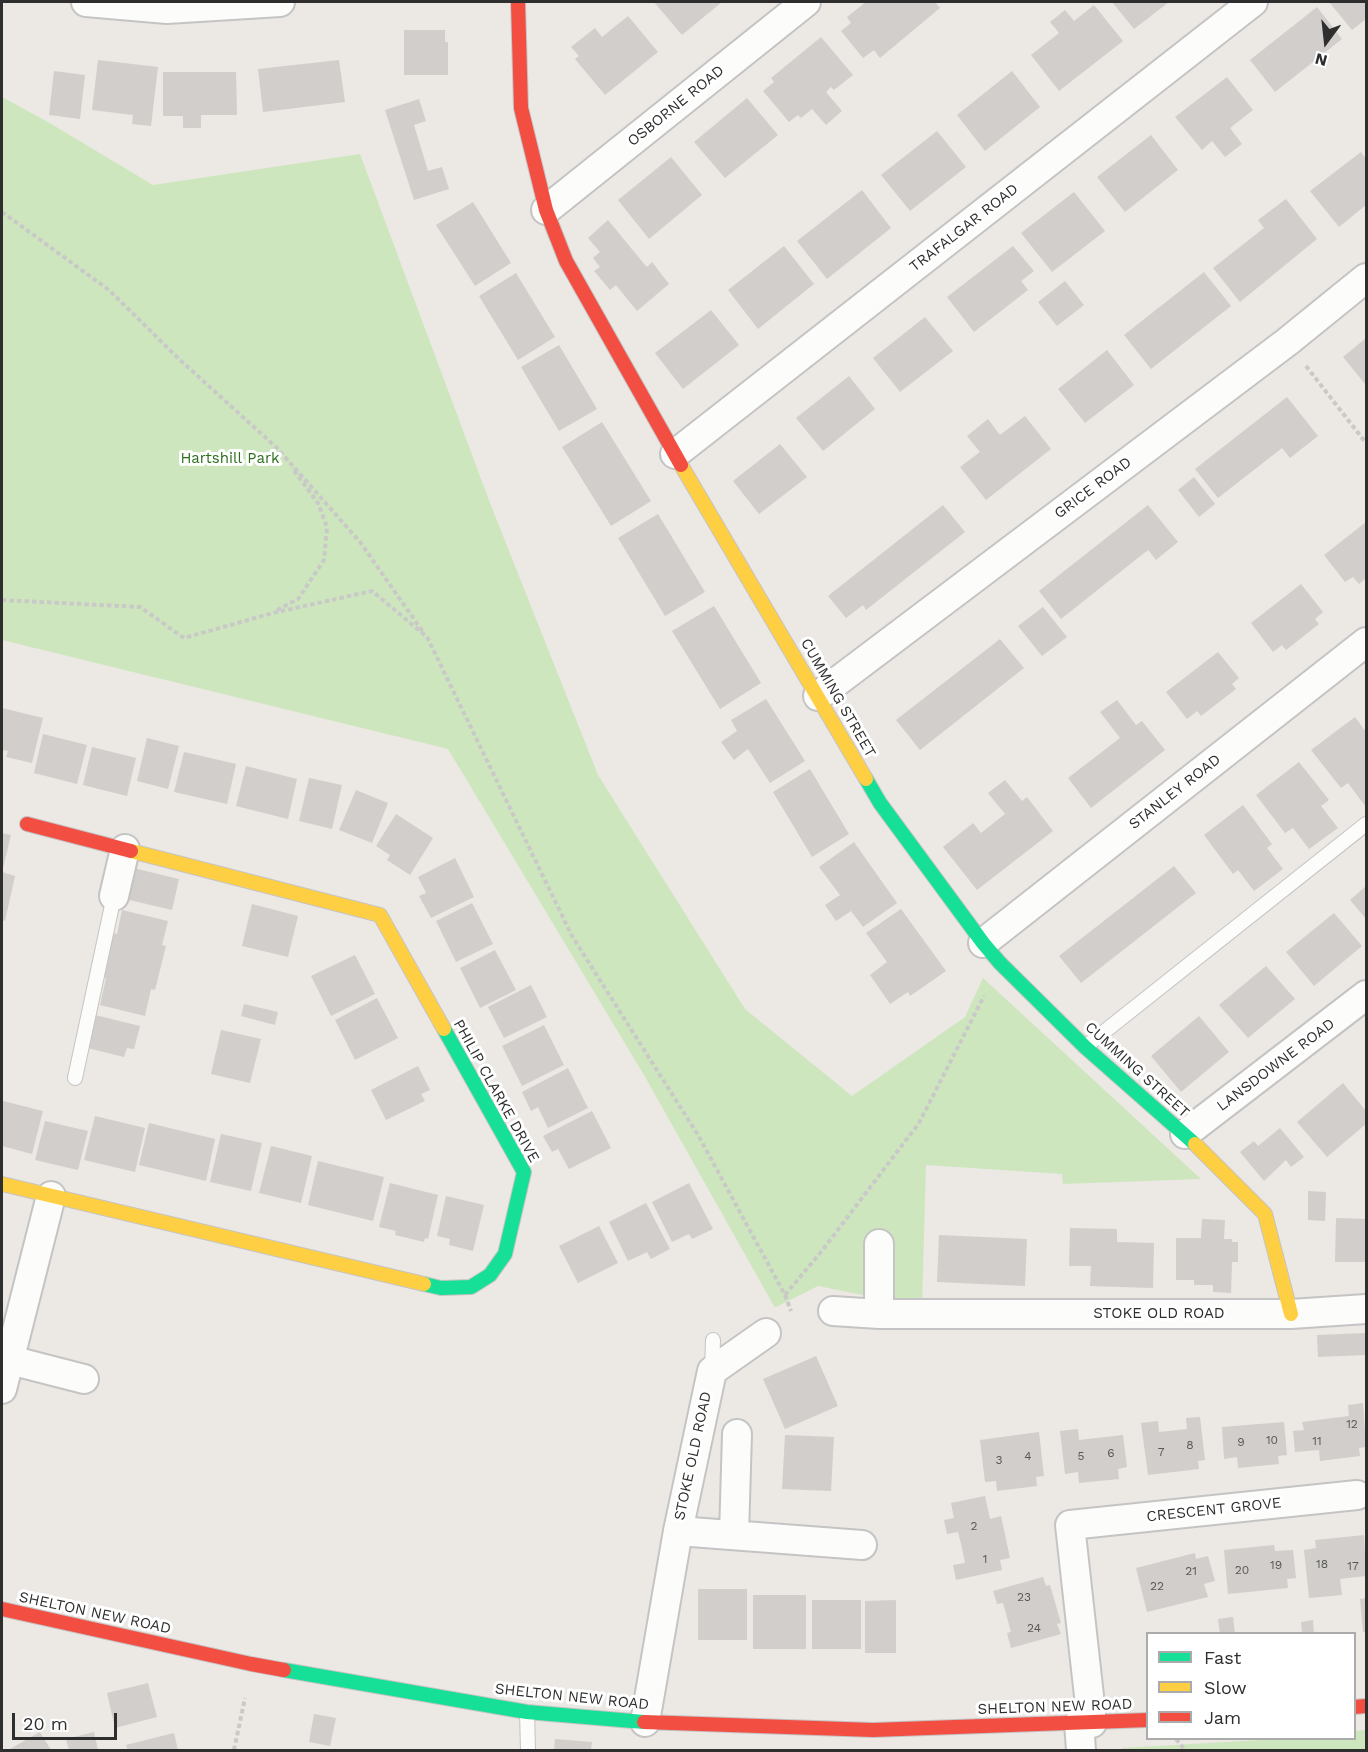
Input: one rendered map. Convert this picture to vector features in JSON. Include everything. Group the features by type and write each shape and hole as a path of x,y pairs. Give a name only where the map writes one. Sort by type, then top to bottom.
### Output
{"street":[{"path":"86,2 166,9 280,2"},
{"name":"CUMMING STREET","path":"518,2 521,108 546,210 566,261 675,454 880,803 992,953 1085,1047 1185,1134 1265,1214 1291,1314"},
{"name":"OSBORNE ROAD","path":"546,210 806,2"},
{"name":"TRAFALGAR ROAD","path":"675,454 1253,2"},
{"name":"GRICE ROAD","path":"818,696 1287,342 1366,278"},
{"name":"STANLEY ROAD","path":"992,953 1366,642"},
{"name":"PHILIP CLARKE DRIVE","path":"2,1184 441,1288 471,1287 489,1275 505,1254 524,1172 380,915 27,824"},
{"path":"114,896 124,849"},
{"name":"LANSDOWNE ROAD","path":"1185,1134 1366,995"},
{"path":"2,1389 51,1196"},
{"path":"879,1244 879,1314"},
{"name":"STOKE OLD ROAD","path":"833,1311 879,1314 1291,1314 1366,1309"},
{"name":"STOKE OLD ROAD","path":"645,1722 678,1531 711,1371 766,1333"},
{"path":"10,1360 84,1378"},
{"path":"734,1535 737,1434"},
{"name":"CRESCENT GROVE","path":"1084,1732 1060,1526 1357,1495"},
{"path":"678,1531 862,1545"},
{"name":"SHELTON NEW ROAD","path":"2,1609 251,1664 528,1712 645,1722 873,1730 1084,1732 1146,1720"}],"lane":[{"path":"1085,1047 1366,824"},
{"path":"75,1078 114,896"},
{"path":"711,1371 713,1340"},
{"path":"528,1712 528,1750"}],"path":[{"path":"2,212 109,290 179,359 277,448 360,542 427,637 572,936 698,1135 784,1295 794,1320 766,1333"},
{"path":"1287,342 1366,443"},
{"path":"273,613 298,599 324,560 327,528 318,503 277,448"},
{"path":"2,600 140,608 184,638 273,613 372,591 427,637"},
{"path":"784,1295 821,1252 919,1123 961,1045 992,953"},
{"path":"234,1750 251,1664"}],"green space":[{"name":"Hartshill Park","path":"2,97 153,185 360,154 490,503 598,775 745,1009 852,1096 965,1017 983,978 1201,1179 1063,1184 1062,1174 926,1165 922,1307 818,1286 776,1307 644,1075 448,749 2,640"},
{"path":"1366,1730 1366,1750 1122,1750 1122,1748 1261,1740 1356,1740 1356,1731"}],"building":[{"path":"654,2 722,2 682,35"},
{"path":"866,2 935,2 940,8 880,58 874,50 863,58 841,31 851,23 847,17"},
{"path":"1112,2 1169,2 1134,29"},
{"path":"1329,2 1366,2 1366,19 1352,30"},
{"path":"1094,5 1123,41 1059,91 1031,55 1059,33 1050,22 1065,10 1074,21"},
{"path":"1317,7 1342,39 1275,92 1250,60"},
{"path":"628,16 658,52 605,95 575,59 579,56 571,47 595,28 602,37"},
{"path":"404,30 445,30 445,42 448,42 448,75 404,75"},
{"path":"821,37 853,75 834,90 831,87 826,92 842,111 826,125 812,109 801,118 798,115 789,122 763,91 774,82 771,78"},
{"path":"98,60 158,67 151,126 132,124 133,115 92,110"},
{"path":"339,60 345,102 263,112 258,69"},
{"path":"54,71 85,75 80,119 49,115"},
{"path":"1012,71 1040,107 985,151 957,115"},
{"path":"163,72 236,72 237,115 201,115 201,128 183,128 183,116 163,116"},
{"path":"1227,77 1253,110 1230,128 1242,144 1225,157 1212,141 1202,150 1175,117"},
{"path":"747,98 778,135 725,178 694,142"},
{"path":"419,99 426,121 414,125 428,171 442,167 449,189 414,200 385,110"},
{"path":"937,131 966,167 910,211 881,175"},
{"path":"1151,135 1178,170 1125,212 1097,177"},
{"path":"1361,152 1366,159 1366,205 1339,227 1310,191"},
{"path":"671,157 702,195 649,239 618,200"},
{"path":"862,190 891,228 827,279 797,241"},
{"path":"1074,192 1105,231 1052,272 1021,233"},
{"path":"1286,199 1317,239 1240,302 1213,268 1264,228 1258,220"},
{"path":"473,202 511,263 475,286 436,225"},
{"path":"608,220 645,265 647,267 652,262 669,284 637,311 616,285 610,290 594,271 600,267 593,258 600,252 588,238"},
{"path":"784,246 814,284 758,329 728,290"},
{"path":"1013,246 1034,271 1021,281 1028,290 974,332 947,297"},
{"path":"1204,272 1231,306 1151,369 1124,335"},
{"path":"516,273 555,337 518,360 479,296"},
{"path":"1065,281 1084,305 1057,326 1038,302"},
{"path":"711,310 739,345 683,389 655,353"},
{"path":"925,317 953,351 900,392 873,358"},
{"path":"1366,338 1366,382 1365,384 1343,357"},
{"path":"559,345 597,409 559,431 521,367"},
{"path":"1107,350 1134,385 1085,423 1058,389"},
{"path":"849,376 875,409 823,451 796,418"},
{"path":"1287,397 1318,436 1290,458 1282,448 1218,498 1195,469"},
{"path":"1025,416 1051,449 986,500 960,467 980,452 967,436 988,419 1000,435"},
{"path":"602,422 651,501 611,526 562,447"},
{"path":"780,444 807,477 759,514 733,481"},
{"path":"1194,477 1215,504 1199,517 1178,490"},
{"path":"943,505 965,532 866,610 863,605 846,618 828,596"},
{"path":"1148,505 1178,542 1156,560 1148,550 1061,619 1039,591"},
{"path":"658,514 705,592 665,616 618,538"},
{"path":"1366,522 1366,578 1359,584 1353,577 1345,582 1324,555"},
{"path":"1301,584 1323,612 1315,619 1319,624 1286,650 1282,645 1273,652 1251,623"},
{"path":"714,606 761,683 720,709 672,631"},
{"path":"1043,607 1067,637 1042,656 1018,626"},
{"path":"1000,639 1024,668 920,750 896,720"},
{"path":"1218,652 1239,678 1232,684 1236,689 1201,716 1197,711 1187,719 1166,692"},
{"path":"766,699 805,761 770,783 748,749 734,760 721,742 737,731 731,720"},
{"path":"1117,700 1136,725 1142,721 1165,750 1091,808 1068,778 1120,738 1100,712"},
{"path":"2,708 43,718 32,763 6,757 8,751 2,750"},
{"path":"1355,717 1366,732 1366,807 1348,783 1341,788 1311,750"},
{"path":"43,734 87,745 77,784 34,773"},
{"path":"147,738 179,746 168,789 137,781"},
{"path":"92,747 136,758 127,796 83,785"},
{"path":"184,752 236,764 227,804 174,792"},
{"path":"1299,762 1329,800 1321,806 1338,828 1309,849 1293,828 1285,833 1256,795"},
{"path":"246,766 297,779 288,819 236,806"},
{"path":"810,769 849,834 812,857 773,792"},
{"path":"309,778 342,785 332,829 299,821"},
{"path":"1005,780 1022,801 1027,797 1053,831 977,890 943,847 973,823 981,833 1005,814 988,793"},
{"path":"356,790 388,803 372,843 339,830"},
{"path":"1243,805 1272,844 1267,848 1283,869 1254,891 1238,870 1233,874 1204,835"},
{"path":"396,814 433,838 410,875 387,860 390,855 376,846"},
{"path":"2,833 11,835 3,868 2,867"},
{"path":"854,842 897,903 863,927 851,911 836,921 825,905 840,895 819,867"},
{"path":"455,858 474,897 431,918 419,896 426,893 418,877"},
{"path":"1174,866 1196,893 1081,983 1059,956"},
{"path":"129,867 179,879 172,910 121,898"},
{"path":"2,872 15,876 5,921 2,920"},
{"path":"1366,886 1366,919 1350,900"},
{"path":"472,903 493,944 456,962 436,921"},
{"path":"252,904 298,916 288,957 242,946"},
{"path":"901,909 946,971 910,996 908,992 890,1004 870,975 887,962 866,933"},
{"path":"122,910 168,921 162,945 166,946 155,990 151,989 145,1016 100,1005 106,978 99,976 109,932 117,934"},
{"path":"1334,913 1362,946 1314,986 1286,952"},
{"path":"495,950 516,990 480,1008 460,968"},
{"path":"355,955 375,994 331,1016 311,976"},
{"path":"1266,966 1295,999 1248,1038 1219,1005"},
{"path":"531,985 547,1017 504,1038 488,1007"},
{"path":"377,998 398,1038 355,1060 335,1020"},
{"path":"244,1004 278,1012 275,1025 241,1016"},
{"path":"91,1014 140,1026 134,1049 127,1048 124,1057 83,1047"},
{"path":"1199,1016 1229,1052 1181,1092 1151,1056"},
{"path":"544,1025 564,1065 522,1086 502,1046"},
{"path":"221,1030 261,1039 250,1083 211,1074"},
{"path":"418,1066 430,1090 421,1094 425,1101 386,1120 371,1090"},
{"path":"568,1068 588,1108 548,1128 538,1107 531,1111 522,1092"},
{"path":"1343,1083 1366,1111 1366,1124 1327,1157 1297,1122"},
{"path":"3,1101 43,1111 32,1154 2,1146"},
{"path":"592,1111 611,1148 569,1169 558,1149 552,1152 543,1136"},
{"path":"95,1116 145,1128 135,1172 84,1160"},
{"path":"45,1121 88,1131 78,1170 35,1160"},
{"path":"149,1123 215,1139 206,1181 139,1165"},
{"path":"1280,1128 1304,1157 1291,1167 1286,1160 1264,1181 1240,1152 1254,1141 1258,1146"},
{"path":"221,1134 262,1143 251,1191 210,1182"},
{"path":"271,1146 312,1156 301,1203 259,1193"},
{"path":"318,1161 384,1177 373,1221 308,1205"},
{"path":"390,1183 438,1195 428,1239 425,1238 424,1242 395,1235 396,1231 379,1227"},
{"path":"689,1183 713,1229 692,1239 689,1234 672,1242 652,1202"},
{"path":"1308,1191 1326,1192 1325,1221 1308,1220"},
{"path":"446,1196 484,1205 473,1251 449,1245 450,1239 437,1236"},
{"path":"646,1203 670,1249 651,1259 647,1252 628,1261 609,1222"},
{"path":"1336,1218 1366,1219 1366,1262 1335,1262"},
{"path":"1202,1219 1225,1220 1224,1239 1238,1242 1238,1262 1232,1262 1231,1293 1213,1292 1213,1285 1194,1285 1194,1280 1176,1280 1176,1238 1201,1238"},
{"path":"599,1226 618,1263 578,1283 559,1246"},
{"path":"1070,1228 1117,1229 1117,1242 1154,1243 1153,1288 1090,1286 1091,1266 1069,1266"},
{"path":"939,1235 1027,1239 1025,1286 937,1282"},
{"path":"1366,1333 1366,1355 1318,1357 1317,1335"},
{"path":"816,1356 838,1406 785,1429 763,1379"},
{"path":"1363,1403 1366,1447 1359,1448 1360,1456 1320,1461 1319,1450 1295,1452 1293,1431 1304,1430 1302,1422 1349,1416 1348,1405"},
{"path":"1200,1417 1205,1460 1198,1461 1199,1469 1148,1475 1141,1423 1158,1421 1159,1432 1187,1429 1186,1418"},
{"path":"1284,1422 1287,1455 1278,1456 1279,1464 1238,1468 1237,1457 1224,1459 1222,1427"},
{"path":"1078,1429 1079,1440 1123,1435 1127,1467 1118,1469 1119,1479 1079,1483 1078,1472 1065,1474 1060,1431"},
{"path":"1039,1432 1044,1476 1036,1477 1037,1486 997,1491 996,1481 985,1482 980,1440"},
{"path":"785,1435 834,1437 831,1491 782,1489"},
{"path":"985,1496 990,1519 1001,1516 1010,1558 1000,1560 1002,1570 956,1580 953,1565 965,1563 962,1548 958,1532 947,1534 944,1520 954,1518 951,1503"},
{"path":"1364,1535 1366,1576 1340,1579 1342,1595 1309,1598 1304,1550 1316,1548 1315,1540"},
{"path":"1274,1545 1275,1551 1293,1550 1296,1578 1287,1579 1288,1588 1228,1594 1224,1550"},
{"path":"1195,1553 1196,1559 1208,1556 1215,1581 1204,1584 1208,1597 1147,1612 1136,1568"},
{"path":"1043,1577 1046,1586 1050,1585 1061,1623 1057,1624 1061,1634 1011,1648 1007,1633 1011,1632 1003,1603 997,1604 993,1591"},
{"path":"698,1589 747,1589 747,1640 698,1640"},
{"path":"753,1595 806,1595 806,1649 753,1649"},
{"path":"1366,1598 1366,1632 1363,1632 1360,1599"},
{"path":"812,1600 861,1600 861,1649 812,1649"},
{"path":"896,1600 896,1653 865,1653 865,1601"},
{"path":"1233,1617 1235,1632 1220,1632 1218,1619"},
{"path":"1313,1620 1314,1632 1302,1632 1301,1622"},
{"path":"148,1683 157,1717 115,1728 107,1693"},
{"path":"314,1714 336,1718 330,1746 309,1742"},
{"path":"40,1732 51,1750 8,1750"},
{"path":"94,1732 98,1750 69,1750 66,1739"},
{"path":"174,1733 178,1750 128,1750 126,1745"},
{"path":"555,1739 592,1742 591,1750 554,1750"}],"traffic: fast":[{"path":"866,779 880,803 1000,963 1085,1047 1195,1144"},
{"path":"424,1284 441,1288 471,1287 490,1275 505,1254 524,1172 444,1029"},
{"path":"284,1670 527,1712 644,1722"}],"traffic: slow":[{"path":"681,465 866,779"},
{"path":"131,851 380,915 444,1029"},
{"path":"1195,1144 1265,1214 1291,1314"},
{"path":"2,1184 424,1284"}],"traffic: jam":[{"path":"518,2 521,108 546,210 566,261 681,465"},
{"path":"27,824 131,851"},
{"path":"2,1609 284,1670"},
{"path":"1356,1707 1366,1706"},
{"path":"644,1722 873,1730 1146,1720"}]}
